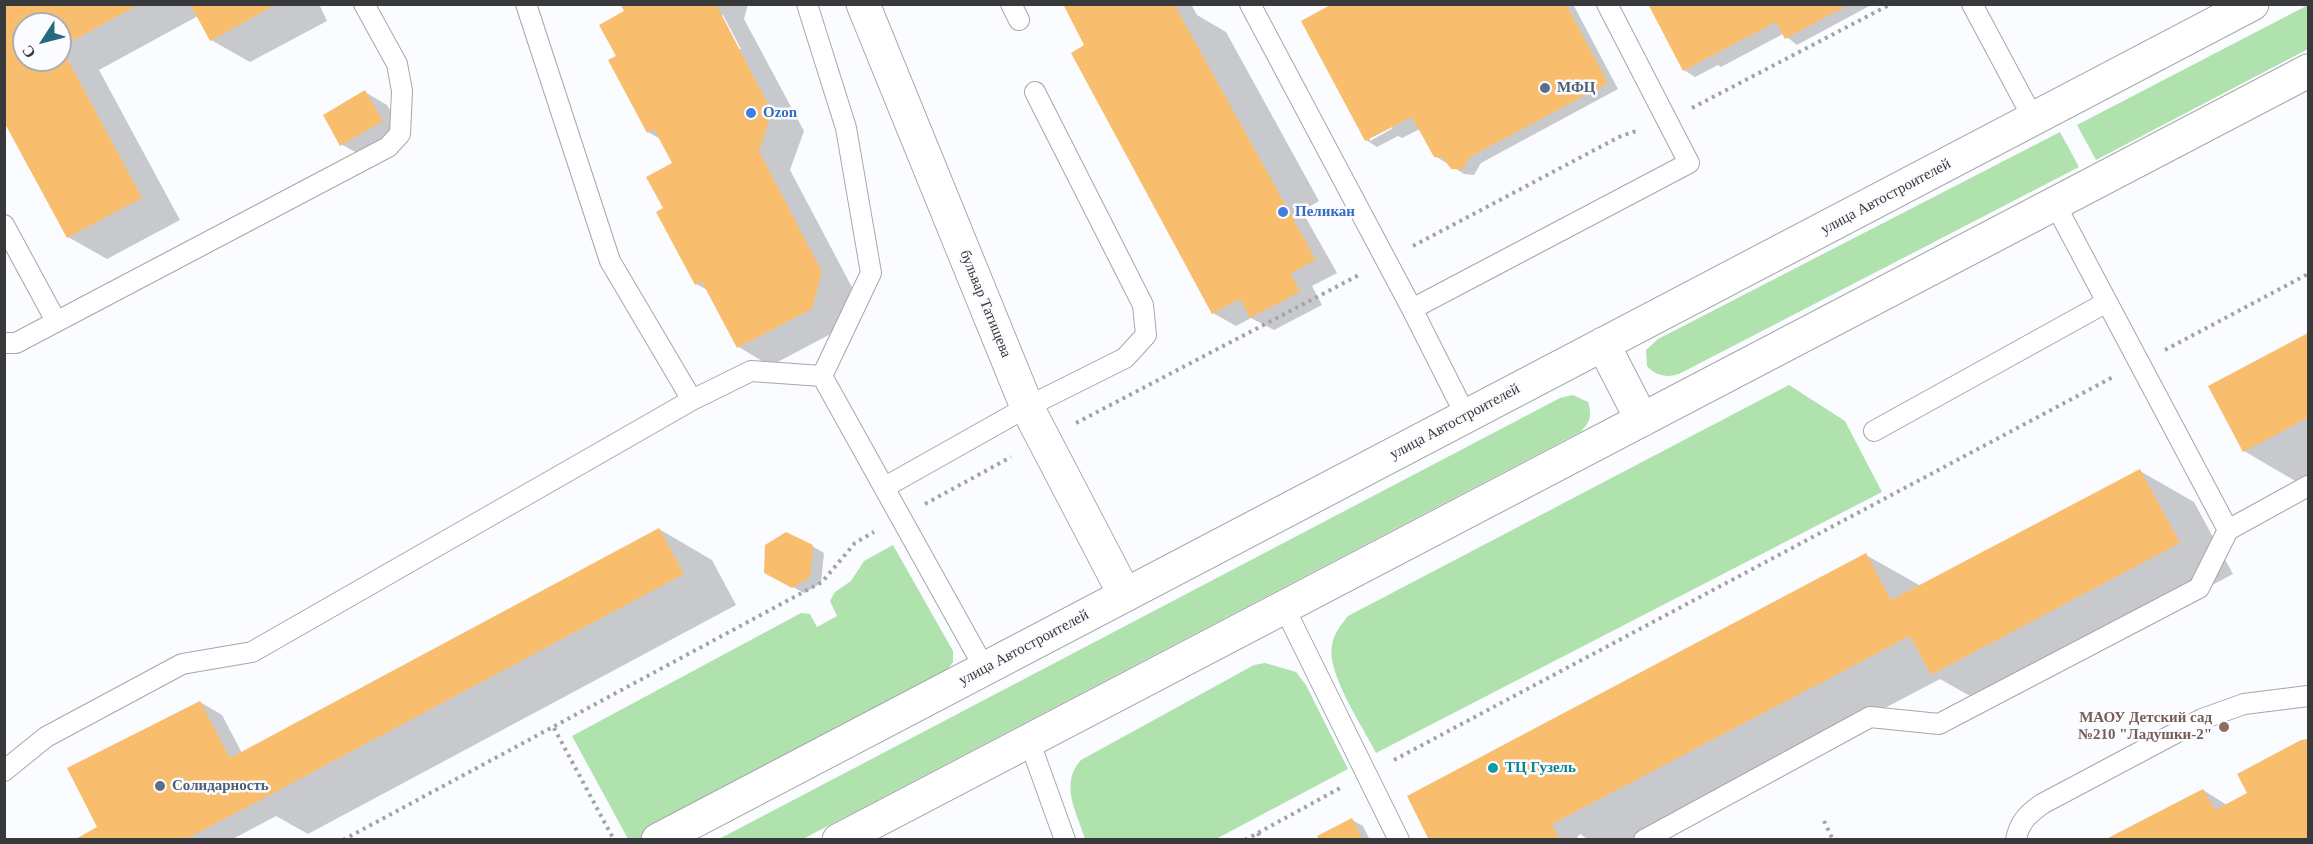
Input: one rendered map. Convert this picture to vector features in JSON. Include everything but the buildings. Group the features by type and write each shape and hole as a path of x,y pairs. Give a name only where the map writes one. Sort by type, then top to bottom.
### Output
{"main road":[{"name":"бульвар Татищева","path":"863,4 1027,407 1125,595"},
{"name":"улица Автостроителей","path":"658,840 2252,4"},
{"path":"839,840 2308,71"},
{"path":"1603,344 1642,420"}],"lane":[{"path":"4,343 15,343 388,147 400,134 402,91 397,64 364,4"},
{"path":"526,4 610,261 692,400"},
{"path":"807,4 846,128 871,273 822,376"},
{"path":"1250,4 1412,309 1466,416"},
{"path":"1412,309 1689,163 1607,4"},
{"path":"1972,4 2034,120"},
{"path":"885,487 1027,407 1125,357 1146,335 1143,305 1035,92"},
{"path":"2055,204 2228,530"},
{"path":"4,225 56,321"},
{"path":"1874,430 2107,302"},
{"path":"4,771 46,737 182,664 252,652 692,400 751,371 822,376"},
{"path":"822,376 985,669"},
{"path":"1644,840 1870,717 1939,723 2199,588 2228,530 2308,486"},
{"path":"1284,607 1399,840"},
{"path":"2016,840 2018,829 2026,816 2042,804 2202,719 2244,704 2308,696"},
{"path":"1029,740 1065,840"}],"path":[{"path":"343,840 822,582 855,543 1044,439 1619,137 1666,121 1891,4"},
{"path":"2163,351 2308,274"},
{"path":"2157,341 2168,362"},
{"path":"1245,840 2139,363"},
{"path":"554,728 614,840"},
{"path":"1824,821 1833,840"},
{"path":"1258,833 1261,840"}],"green space":[{"path":"2308,5 2308,49 2096,160 2077,125"},
{"path":"2060,132 2079,167 1679,374 1661,375 1647,366 1646,350 1658,339"},
{"path":"1789,385 1845,421 1882,492 1376,753 1340,685 1332,657 1334,637 1348,616"},
{"path":"1573,395 1588,402 1589,407 1588,422 1580,432 803,839 719,839 1560,398"},
{"path":"893,545 953,651 953,662 943,676 644,839 628,839 572,736 801,613 810,614 817,627 837,616 830,601 835,592 851,581 864,561"},
{"path":"1265,663 1296,672 1306,685 1348,769 1216,839 1085,839 1074,809 1070,789 1071,779 1081,760 1254,665"}],"place":[{"name":"МФЦ","path":"1545,88"},
{"name":"Ozon","path":"751,113"},
{"name":"Пеликан","path":"1283,212"},
{"name":"МАОУ Детский сад №210 \"Ладушки-2\"","path":"2224,727"},
{"name":"ТЦ Гузель","path":"1493,768"},
{"name":"Солидарность","path":"160,786"}]}
